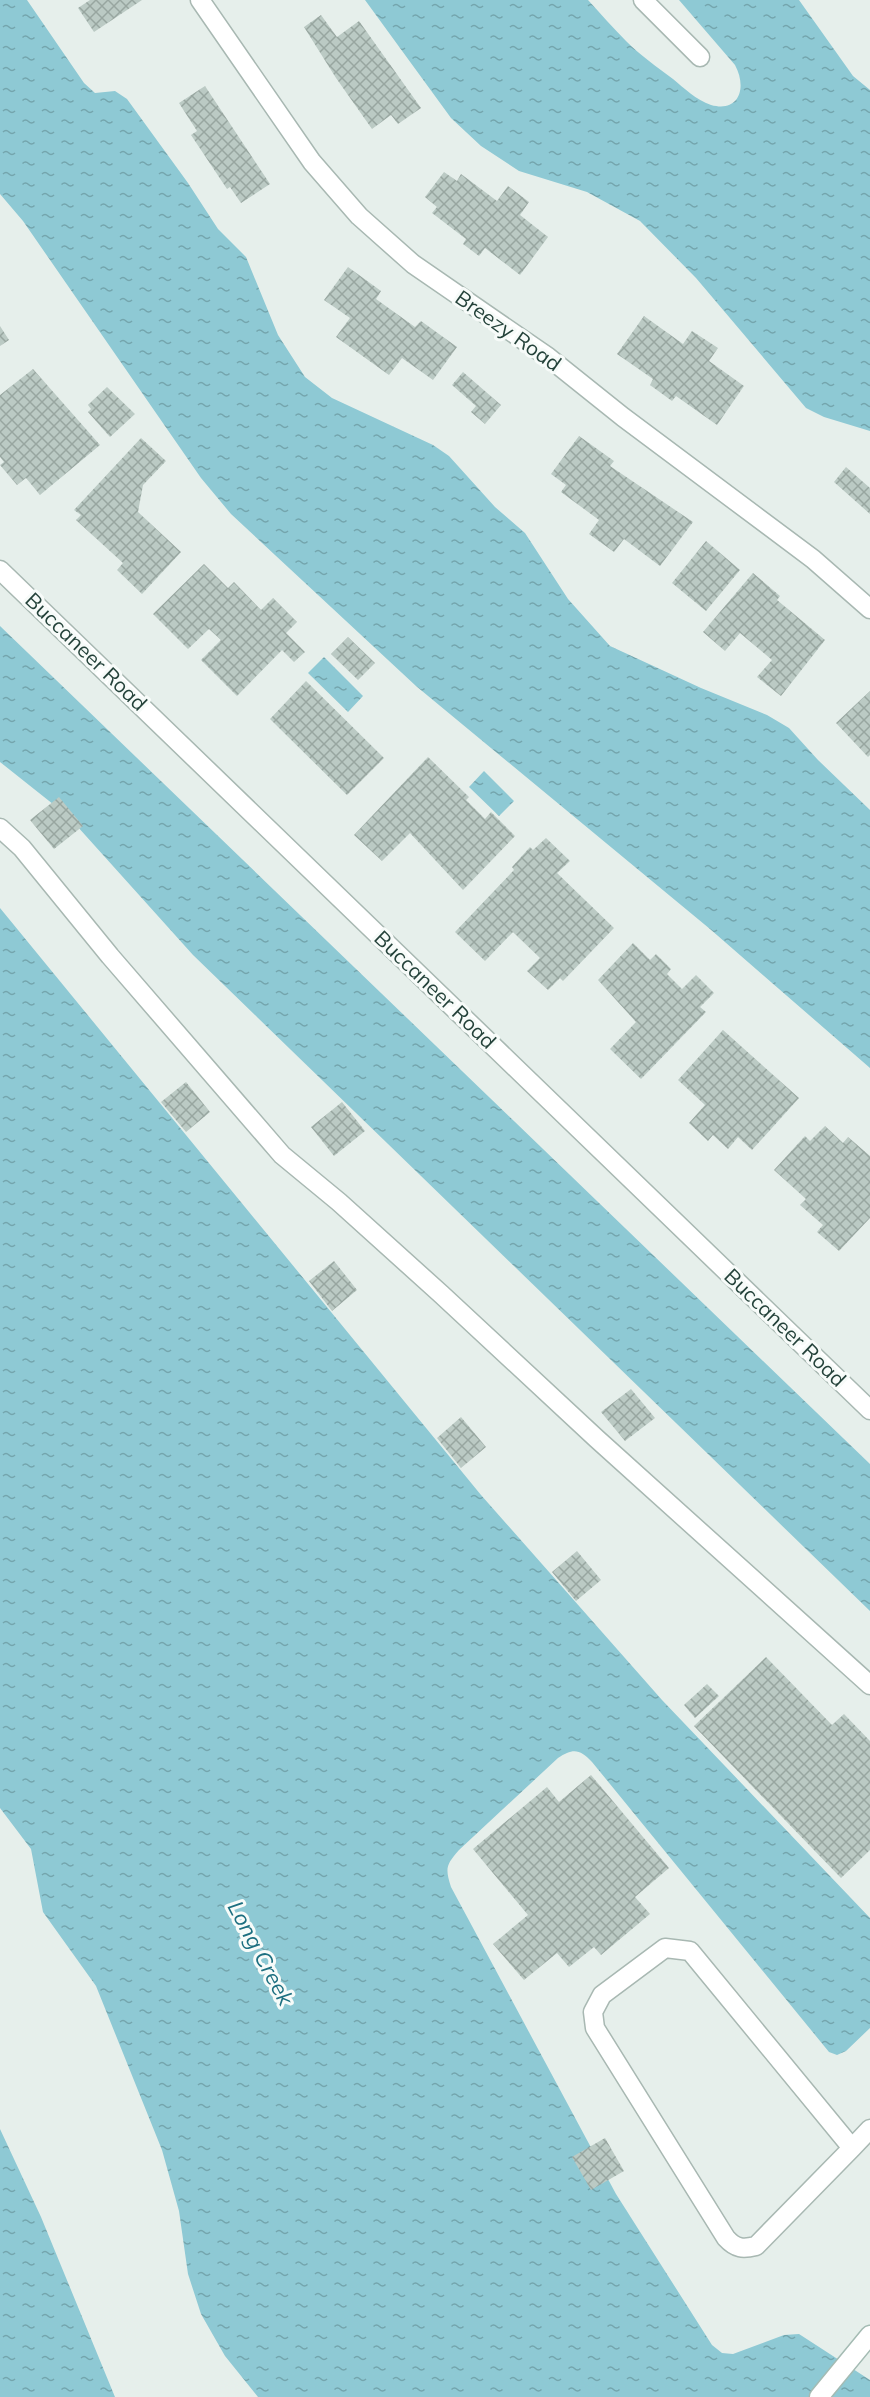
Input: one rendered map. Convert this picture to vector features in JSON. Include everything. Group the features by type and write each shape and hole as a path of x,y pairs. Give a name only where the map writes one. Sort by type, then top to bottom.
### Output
{"street":[{"name":"Breezy Road","path":"200,0 312,162 359,216 413,264 548,357 623,417 813,559 870,609"},
{"path":"643,0 700,57"},
{"name":"Buccaneer Road","path":"0,570 870,1410"},
{"path":"0,828 22,848 110,956 282,1155 424,1278 597,1439 870,1685"},
{"path":"852,2148 690,1951 665,1948 602,1995 593,2012 595,2028 733,2246 743,2249 756,2246 852,2148 870,2129"},
{"path":"819,2397 870,2334"}],"water":[{"path":"0,0 27,0 84,83 95,93 115,91 127,99 188,183 218,229 246,257 278,335 305,377 332,398 433,445 449,456 495,507 525,533 568,599 610,646 701,688 767,715 789,728 818,760 870,810 870,1068 710,929 416,686 231,514 201,478 23,221 0,194"},
{"path":"365,0 588,0 643,56 695,97 711,105 721,106 735,102 740,89 739,73 735,65 679,0 799,0 853,76 870,90 870,431 824,417 806,408 696,278 640,221 587,192 519,171 481,146 451,118"},
{"path":"0,626 870,1464 870,1611 193,955 68,816 0,762"},
{"path":"324,657 363,696 348,712 308,673"},
{"path":"484,771 514,801 499,816 469,787"},
{"name":"Long Creek","path":"0,908 481,1495 662,1700 870,1918 870,2028 846,2051 837,2055 829,2052 592,1762 580,1752 572,1751 558,1758 459,1850 451,1859 448,1867 451,1887 616,2194 712,2345 722,2353 733,2354 784,2335 799,2334 870,2380 870,2397 258,2397 225,2356 201,2314 188,2274 179,2211 162,2150 96,1986 43,1912 31,1849 0,1808"},
{"path":"0,2129 41,2217 115,2397 0,2397"}],"building":[{"path":"90,0 142,0 94,32 78,8"},
{"path":"321,15 337,37 359,21 421,108 398,124 391,115 372,129 304,27"},
{"path":"205,86 270,184 241,203 230,187 227,189 191,135 197,131 179,103"},
{"path":"444,172 457,181 461,174 497,201 508,186 529,202 520,215 548,237 520,275 485,248 479,256 463,244 466,239 432,213 437,207 425,197"},
{"path":"348,267 381,291 376,299 415,327 421,321 457,347 433,380 402,358 389,375 336,337 350,318 324,300"},
{"path":"644,316 683,344 692,331 718,348 709,361 744,386 717,425 676,396 672,401 650,385 653,379 617,354"},
{"path":"0,326 9,340 0,346"},
{"path":"33,369 100,445 40,495 26,478 17,485 0,465 4,462 0,457 0,395"},
{"path":"463,372 501,405 485,424 471,412 476,406 452,385"},
{"path":"107,387 135,414 110,437 88,412 91,409 88,405"},
{"path":"579,436 614,461 610,466 693,522 660,566 624,539 614,552 589,534 599,520 561,492 566,485 551,474"},
{"path":"141,438 166,461 143,485 138,512 181,552 142,594 117,570 123,563 76,520 81,515 74,510"},
{"path":"846,467 870,488 870,514 834,482"},
{"path":"706,541 740,570 706,611 672,583"},
{"path":"204,564 228,588 234,582 261,610 273,598 297,622 286,633 305,652 294,662 282,650 237,696 201,660 221,640 209,629 188,649 153,614"},
{"path":"753,573 780,596 777,600 825,640 781,696 757,677 772,660 740,633 725,651 703,632"},
{"path":"348,637 375,663 358,680 331,654"},
{"path":"306,681 384,758 347,795 270,719"},
{"path":"870,691 870,755 868,757 836,723"},
{"path":"428,757 469,797 466,800 485,819 491,812 515,836 463,890 410,833 382,861 354,835"},
{"path":"59,797 83,826 54,849 30,820"},
{"path":"546,838 570,861 557,873 614,928 563,981 560,978 548,990 527,971 540,958 513,932 485,961 455,932 514,870 512,867 530,847 533,850"},
{"path":"633,943 650,960 656,954 671,969 667,974 682,989 696,975 714,993 700,1007 706,1012 641,1079 610,1049 636,1022 598,980"},
{"path":"723,1030 799,1098 752,1150 738,1137 728,1149 713,1135 708,1141 689,1123 705,1105 678,1080"},
{"path":"186,1082 210,1112 186,1132 161,1102"},
{"path":"342,1102 365,1131 334,1156 311,1127"},
{"path":"825,1126 843,1143 848,1137 870,1156 870,1218 839,1251 817,1232 823,1225 800,1205 806,1199 774,1170 805,1136 810,1141"},
{"path":"334,1261 357,1290 332,1311 309,1281"},
{"path":"631,1389 655,1418 625,1441 601,1412"},
{"path":"461,1417 486,1447 461,1468 437,1438"},
{"path":"577,1551 601,1580 576,1601 552,1572"},
{"path":"766,1657 832,1725 844,1714 870,1741 870,1850 841,1878 694,1726"},
{"path":"707,1684 719,1696 695,1718 684,1705"},
{"path":"591,1775 669,1868 635,1897 650,1914 601,1955 594,1947 569,1967 557,1953 524,1980 493,1944 528,1915 473,1849 547,1787 559,1802"},
{"path":"605,2138 624,2171 591,2190 572,2157"}]}
